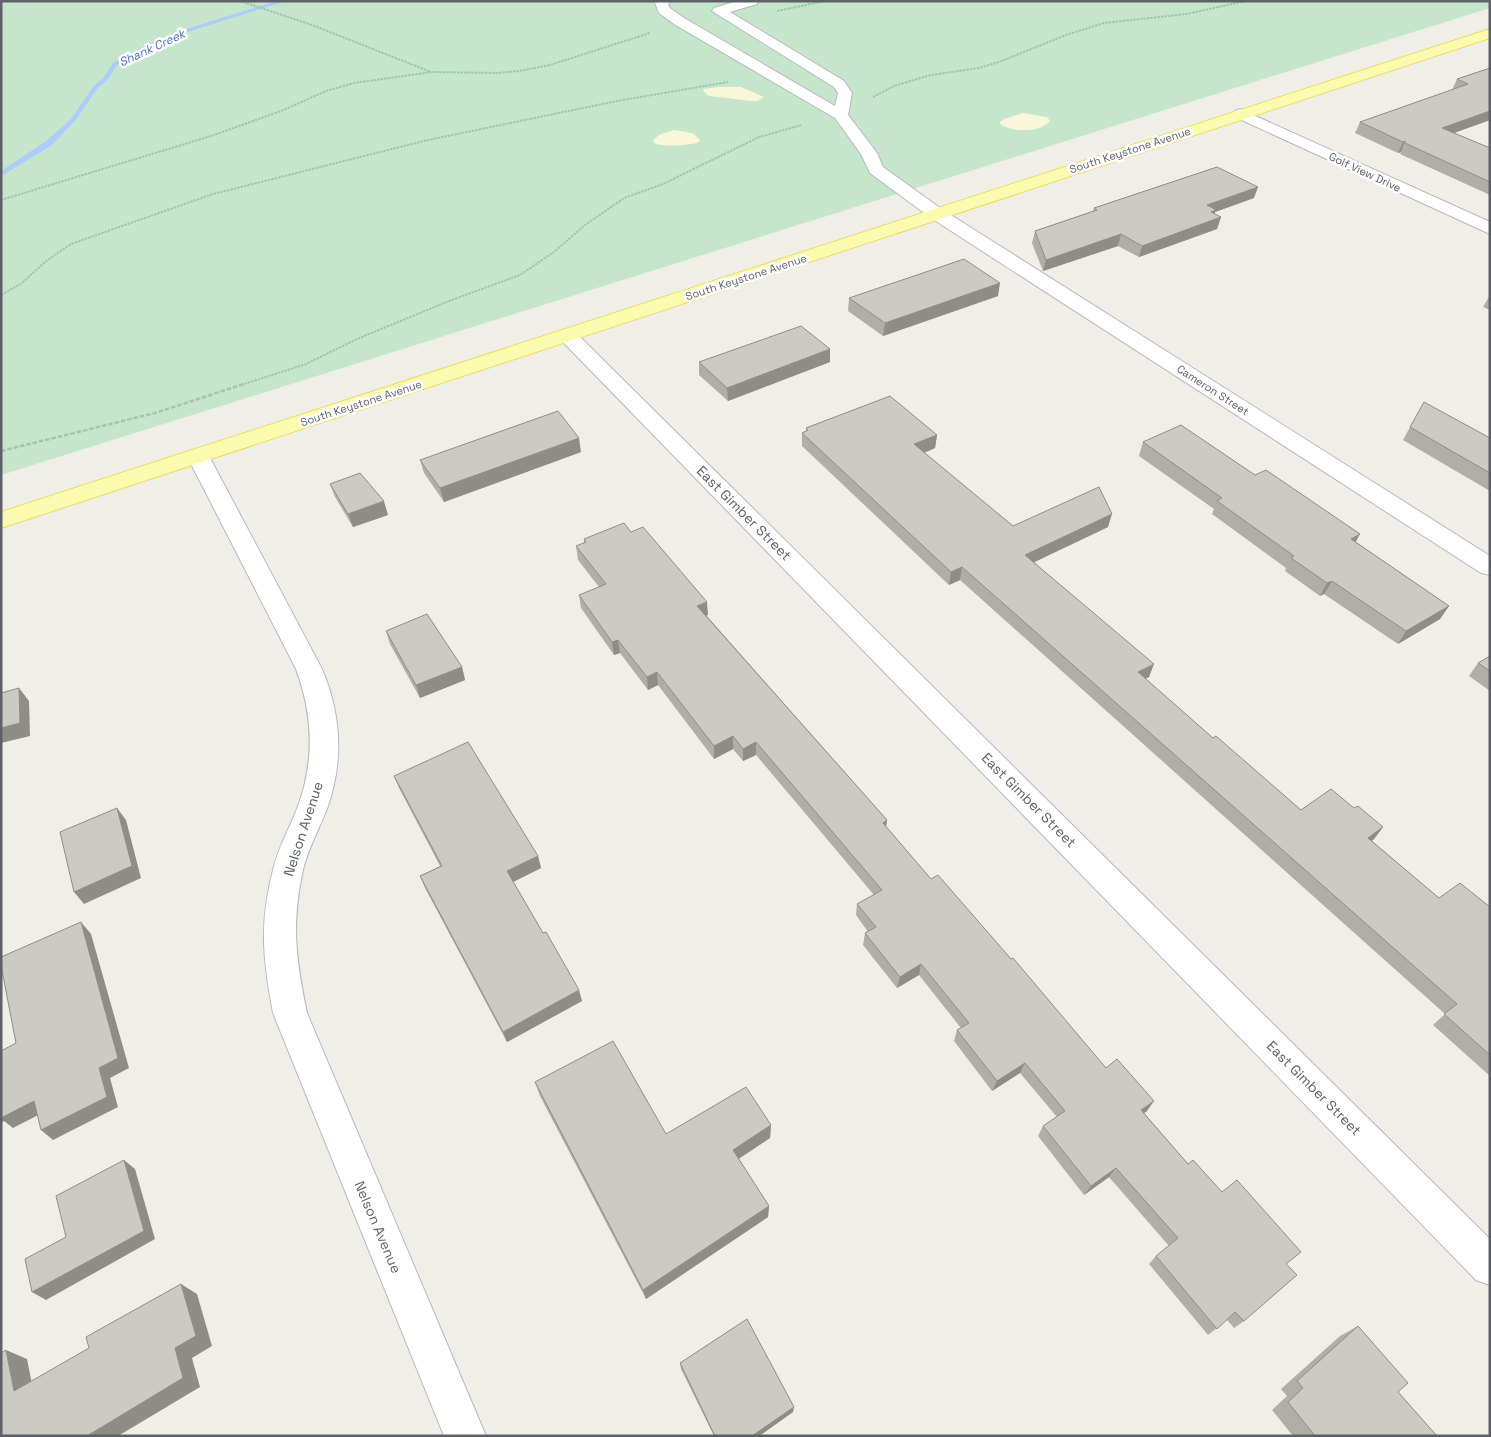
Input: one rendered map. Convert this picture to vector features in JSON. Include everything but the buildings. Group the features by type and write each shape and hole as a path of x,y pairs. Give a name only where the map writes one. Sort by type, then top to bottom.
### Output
{"main road":[{"name":"South Keystone Avenue","path":"1,520 1490,32"}],"street":[{"path":"665,1 661,3 664,10 679,20 840,115 845,93 839,84 719,12"},
{"path":"679,20 719,12 752,1"},
{"name":"Golf View Drive","path":"1240,114 1490,229"},
{"name":"Cameron Street","path":"840,115 869,153 876,170 937,214 1490,567"},
{"name":"East Gimber Street","path":"567,335 1486,1255"},
{"name":"Nelson Avenue","path":"198,456 309,669 320,695 323,710 326,735 320,784 313,807 294,849 284,891 279,940 290,1013 465,1436"}],"path":[{"path":"240,1 312,25 432,72"},
{"path":"776,12 825,1"},
{"path":"872,98 894,86 931,75 979,68 999,62 1066,35 1104,23 1186,14 1246,1"},
{"path":"1,200 211,136 281,111 326,90 374,78 432,72 498,73 519,71 550,65 652,32"},
{"path":"1,295 22,283 46,261 71,244 213,194 428,140 617,101 732,81"},
{"path":"1,451 155,413 306,364 357,339 520,275 554,252 585,225 624,198 663,184 759,137 806,124"}],"green space":[{"path":"1,1 1490,1 1490,8 1,475"}],"sand":[{"path":"741,87 764,97 758,101 752,101 709,96 703,89"},
{"path":"1023,113 1047,117 1050,121 1040,128 1033,130 1011,129 999,123 1004,119"},
{"path":"674,130 694,134 700,140 699,142 683,145 654,143 653,140 659,135"}],"waterway":[{"name":"Shank Creek","path":"1,174 49,143 73,120 95,88 106,78 115,64 146,47 179,33 283,1"}]}
